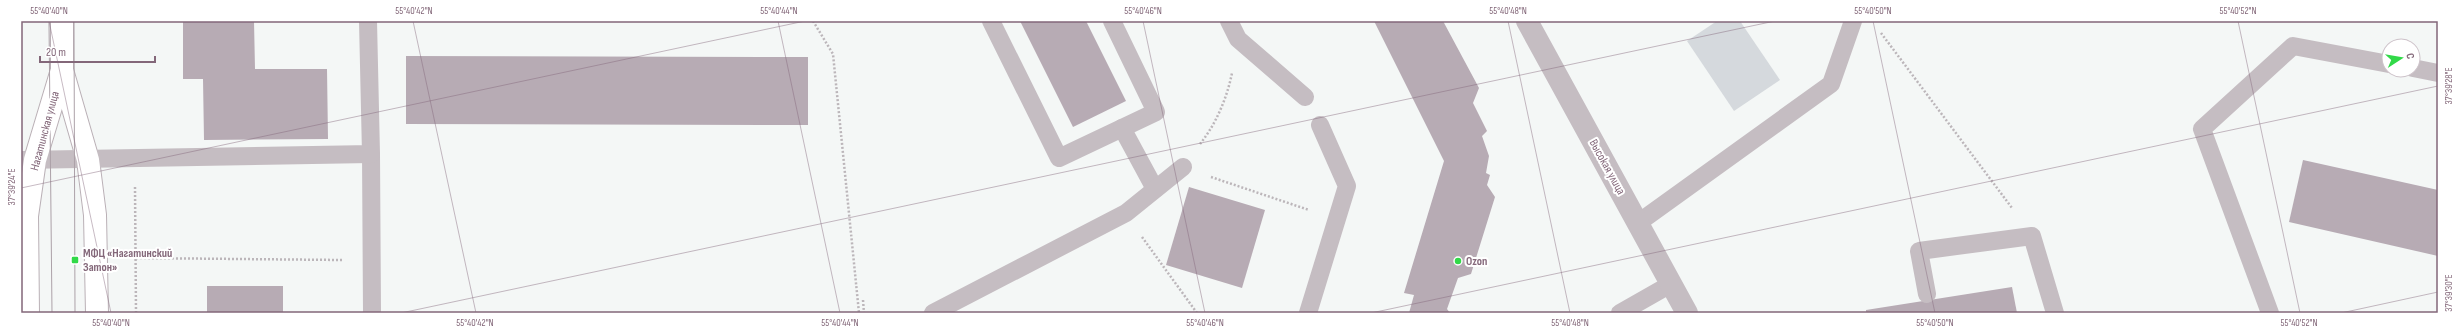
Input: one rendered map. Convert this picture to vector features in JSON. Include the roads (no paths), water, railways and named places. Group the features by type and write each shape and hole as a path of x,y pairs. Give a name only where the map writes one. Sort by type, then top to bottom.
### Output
{"street":[{"name":"Нагатинская улица","path":"62,21 62,70 88,160 95,215 97,313"},
{"name":"Высокая улица","path":"1527,21 1687,313"},
{"name":"Нагатинская улица","path":"28,313 26,216 28,160 62,70"}],"lane":[{"path":"368,21 372,313"},
{"path":"991,21 1059,158 1156,112 1112,21"},
{"path":"1229,21 1238,38 1305,97"},
{"path":"1638,223 1831,84 1853,21"},
{"path":"2270,313 2202,129 2293,46 2381,62"},
{"path":"2421,70 2438,73"},
{"path":"1308,313 1335,220 1347,186 1320,125"},
{"path":"1122,128 1155,190"},
{"path":"28,160 371,154"},
{"path":"933,313 1126,213 1183,167"},
{"path":"1927,294 1919,252 2032,236 2055,313"},
{"path":"1620,313 1671,284"}],"tram line":[{"path":"49,21 52,313"},
{"path":"74,21 75,313"}],"place":[{"name":"МФЦ «Нагатинский Затон»","path":"75,260"},
{"name":"Ozon","path":"1458,261"}]}
